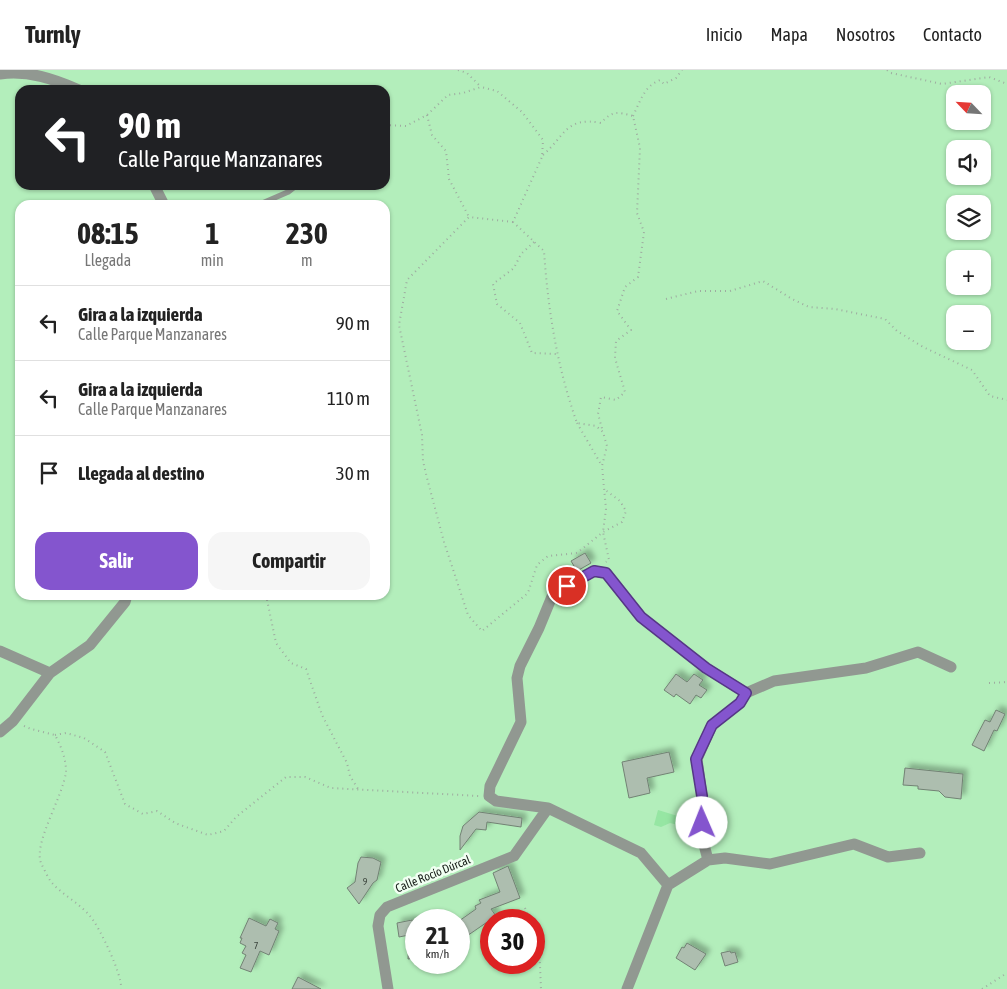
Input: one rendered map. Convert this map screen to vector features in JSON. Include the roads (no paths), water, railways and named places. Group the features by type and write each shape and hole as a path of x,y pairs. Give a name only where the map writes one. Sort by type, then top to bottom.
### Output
{"street":[{"path":"0,74 13,72 51,78 67,85"},
{"path":"668,885 641,853 548,808 496,801 489,796 490,786 521,722 517,678 520,666 553,594 594,571 606,573 641,617 706,668 746,693"},
{"path":"0,732 13,720 50,673 90,645 126,600"},
{"path":"0,651 50,673"},
{"path":"708,860 702,837 702,796 696,759 712,725 740,703 746,693 774,681 866,668 918,652 951,667"},
{"name":"Calle Rocío Dúrcal","path":"388,989 378,926 380,915 387,907 514,856 548,808"},
{"path":"628,989 668,885 708,860 725,858 770,864 854,844 888,857 920,853"}],"lane":[{"path":"270,200 291,190"}]}
